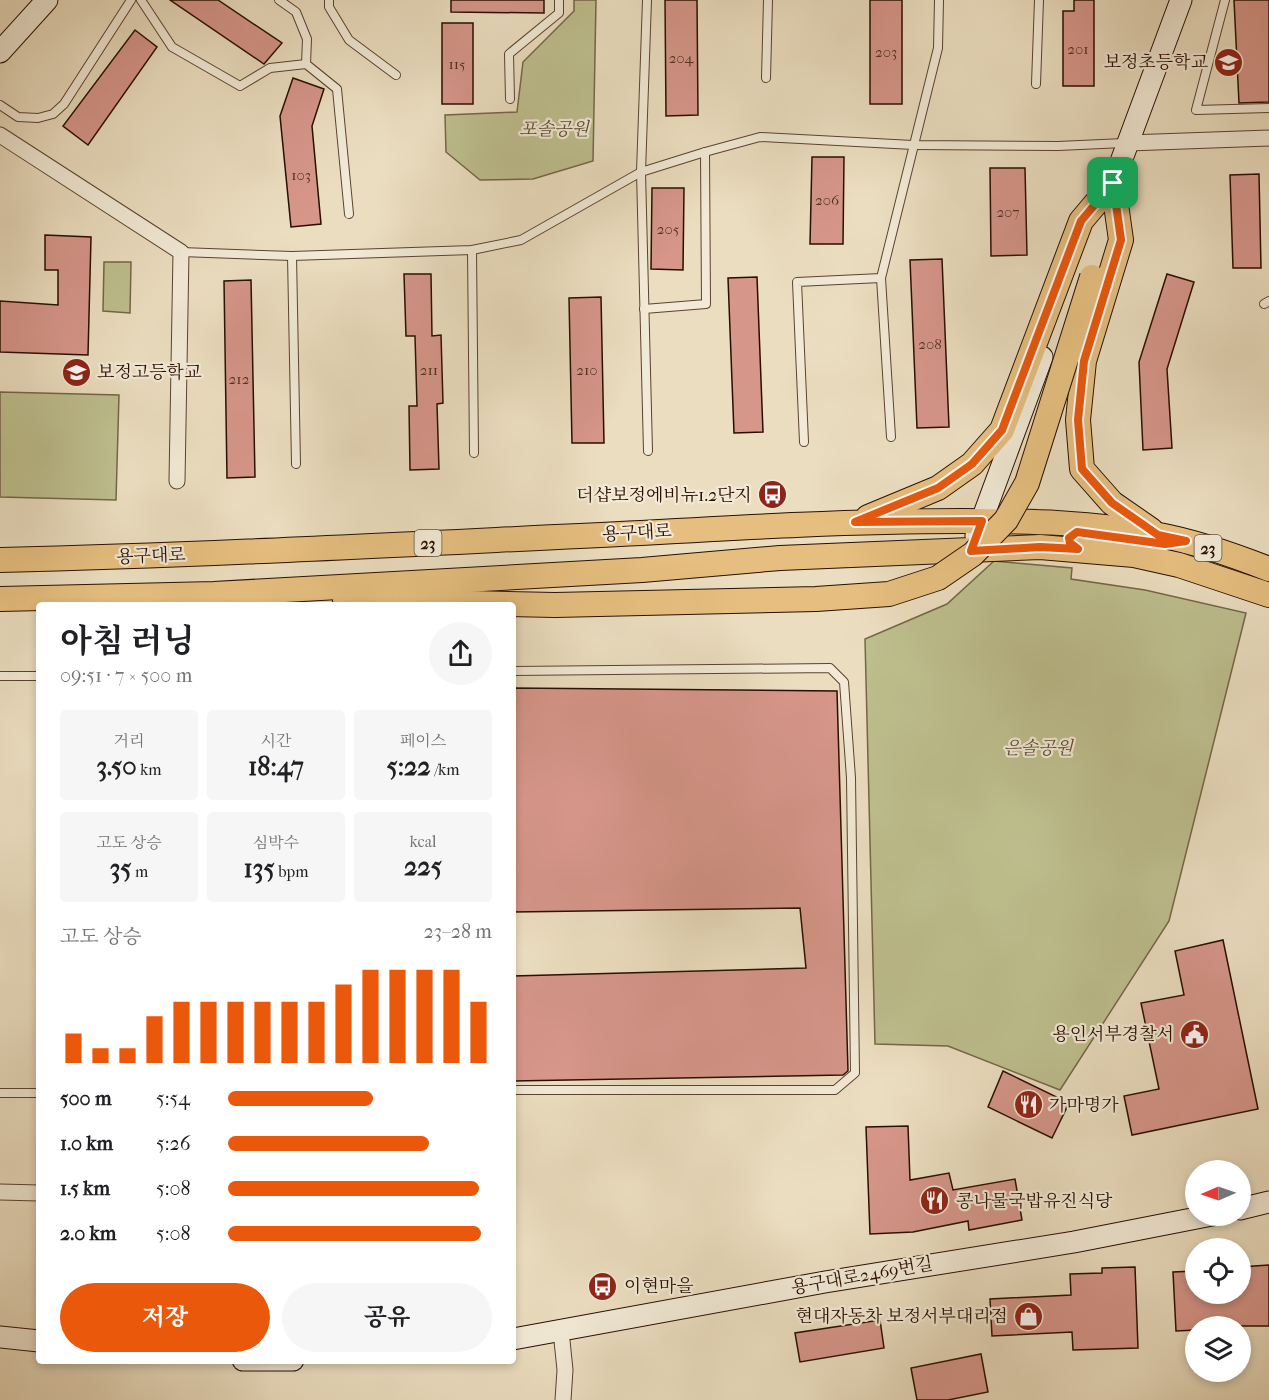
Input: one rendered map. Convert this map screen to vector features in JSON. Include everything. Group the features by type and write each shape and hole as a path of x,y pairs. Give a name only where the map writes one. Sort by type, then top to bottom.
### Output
{"main road":[{"path":"516,605 816,599 889,594 938,578 973,554 1006,520 1027,483 1109,229 1113,183"},
{"path":"855,522 938,488 972,464 1002,430 1081,221 1113,183"},
{"path":"1113,183 1121,240 1084,361 1078,420 1082,469 1112,503 1158,535"},
{"path":"780,558 812,537 903,532 906,526 902,521"},
{"name":"용구대로","path":"0,560 175,556 855,522 982,521 1046,522 1109,527 1158,535 1186,541 1268,569"},
{"path":"1078,549 1070,543 1069,538 1077,532 1165,544 1186,541"},
{"name":"용구대로","path":"0,599 214,594 642,570 780,558 1040,547 1145,557 1179,565 1269,595"},
{"path":"214,594 373,602"}],"street":[{"path":"0,52 47,0"},
{"path":"971,551 1087,235 1113,183 1181,0"},
{"path":"0,135 181,252 177,481"},
{"path":"1128,143 1269,138"},
{"path":"0,1192 36,1193"},
{"path":"1251,1206 1269,1202"},
{"name":"용구대로2469번길","path":"516,1338 825,1282 1074,1242 1185,1220"},
{"path":"561,1331 566,1370 563,1400"},
{"path":"0,1337 36,1341"}],"lane":[{"path":"0,105 18,117 38,118 54,114 64,104 131,0"},
{"path":"141,0 172,47 240,86 270,68 306,64 337,89 349,214"},
{"path":"279,0 296,12 307,39 306,64"},
{"path":"329,0 330,7 349,40 396,75"},
{"path":"510,99 508,54 559,13 559,0"},
{"path":"647,0 641,172 648,451"},
{"path":"766,78 768,0"},
{"path":"891,437 881,278 938,48 939,0"},
{"path":"1036,84 1039,0"},
{"path":"1225,0 1196,110 1269,108"},
{"path":"181,252 292,256 472,250 521,240 641,172 760,137 913,145 1058,146 1128,143"},
{"path":"644,309 706,304 705,152"},
{"path":"472,250 474,453"},
{"path":"292,256 296,464"},
{"path":"804,442 797,282 881,278"},
{"path":"516,671 830,668 844,682 851,778 855,1073 835,1090 516,1090"},
{"path":"0,676 36,676"},
{"path":"0,1093 36,1093"}],"green space":[{"name":"포솔공원","path":"574,0 596,0 593,161 533,179 480,180 446,152 445,115 517,112 523,62 574,11"},
{"path":"104,262 131,262 130,313 103,311"},
{"path":"0,392 119,395 116,500 0,497"},
{"name":"은솔공원","path":"994,561 1072,568 1071,579 1145,590 1246,613 1169,921 1060,1090 948,1046 875,1044 865,639 947,604"}],"building":[{"path":"170,0 218,0 282,43 264,64"},
{"path":"451,0 544,0 544,13 451,12"},
{"path":"665,0 697,0 698,115 666,116"},
{"path":"870,0 902,0 902,104 870,104"},
{"path":"1074,0 1094,0 1094,86 1063,86 1063,11 1074,11"},
{"path":"1234,0 1269,0 1269,102 1239,103"},
{"path":"442,23 473,23 473,104 442,104"},
{"path":"135,30 157,47 88,145 63,126"},
{"path":"293,78 324,89 312,126 321,224 291,227 280,116"},
{"path":"812,157 844,157 843,244 810,244"},
{"path":"990,168 1025,168 1027,255 991,256"},
{"path":"1259,174 1261,268 1233,268 1230,175"},
{"path":"652,188 684,188 683,270 651,269"},
{"path":"45,235 91,237 88,355 0,352 0,301 58,305 58,270 45,270"},
{"path":"942,259 949,427 917,428 910,260"},
{"path":"404,274 431,274 432,336 441,335 443,403 437,404 439,469 410,470 409,406 417,406 415,336 406,336"},
{"path":"1167,274 1194,282 1167,369 1172,448 1143,450 1139,362"},
{"path":"757,277 763,432 734,433 728,278"},
{"path":"251,280 255,477 227,478 224,281"},
{"path":"601,297 604,443 572,443 569,298"},
{"path":"516,688 837,691 848,1071 843,1075 516,1081 516,976 806,968 800,908 516,912"},
{"name":"용인서부경찰서","path":"1223,940 1258,1109 1132,1135 1124,1096 1159,1089 1141,1003 1184,995 1175,951"},
{"name":"가마명가","path":"1003,1071 1069,1103 1052,1138 988,1107"},
{"path":"908,1126 910,1180 949,1173 953,1190 1015,1179 1022,1220 969,1230 968,1221 913,1232 870,1234 866,1127"},
{"path":"1269,1265 1269,1326 1251,1326 1251,1316 1185,1316 1185,1331 1176,1331 1173,1272 1185,1271 1185,1304 1251,1304 1251,1266"},
{"path":"1135,1267 1138,1348 1073,1350 1072,1332 992,1336 990,1299 1071,1295 1070,1274 1102,1273 1102,1268"},
{"path":"880,1320 884,1348 800,1362 795,1333"},
{"path":"981,1354 988,1392 948,1400 917,1400 911,1368"}],"place":[{"name":"보정초등학교","path":"1229,62"},
{"name":"보정고등학교","path":"76,372"},
{"name":"더샵보정에비뉴1.2단지","path":"773,495"},
{"name":"용인서부경찰서","path":"1195,1034"},
{"name":"가마명가","path":"1028,1105"},
{"name":"콩나물국밥유진식당","path":"935,1201"},
{"name":"이현마을","path":"603,1286"},
{"name":"현대자동차 보정서부대리점","path":"1029,1316"}],"route":[{"path":"1113,183 1121,240 1084,361 1078,420 1082,469 1112,503 1158,535 1186,541 1165,544 1077,532 1069,538 1070,543 1078,549 1040,547 971,551 982,521 855,522 938,488 972,464 1002,430 1081,221 1113,183"}]}
